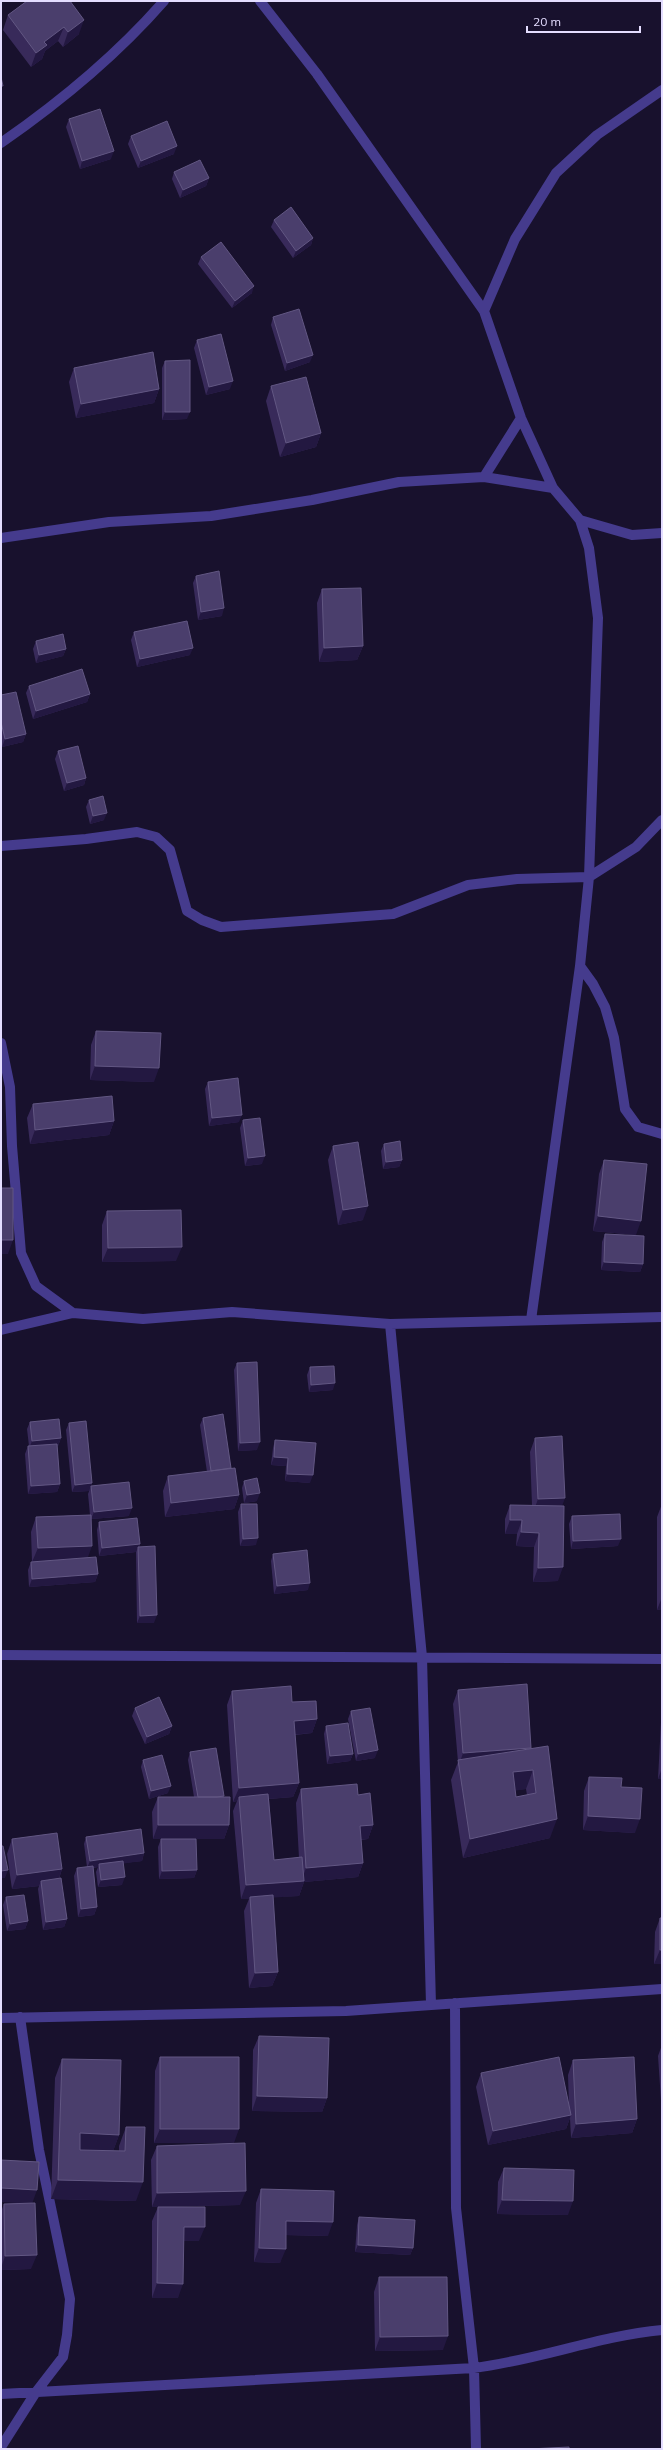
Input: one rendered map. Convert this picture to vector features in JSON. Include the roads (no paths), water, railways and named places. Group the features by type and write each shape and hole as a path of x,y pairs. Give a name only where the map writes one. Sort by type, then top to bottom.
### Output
{"street":[{"path":"1,143 49,109 136,33 164,1"},
{"path":"260,1 317,74 484,311 521,418 553,488 580,520 589,548 598,618 589,877 580,966 531,1320"},
{"path":"484,311 515,239 556,173 597,135 662,90"},
{"path":"484,477 521,418"},
{"path":"1,538 109,522 211,516 312,500 399,482 484,477 553,488"},
{"path":"580,520 632,535 662,533"},
{"path":"1,846 86,839 137,832 156,836 170,850 187,911 202,920 221,927 393,914 468,885 517,879 589,877 636,847 662,820"},
{"path":"580,966 593,984 605,1007 614,1038 625,1109 638,1127 662,1134"},
{"path":"1,1043 10,1087 12,1146 21,1253 36,1286 73,1313"},
{"path":"1,1330 73,1313 143,1319 232,1312 390,1324 662,1317"},
{"path":"390,1324 422,1657 431,2005"},
{"path":"1,1655 662,1659"},
{"path":"1,2018 346,2011 662,1989"},
{"path":"455,2003 456,2208 474,2368 476,2449"},
{"path":"1,2447 36,2392 63,2357 67,2335 70,2299 39,2150 20,2017"},
{"path":"1,2394 474,2368 510,2364 582,2344 662,2330"}]}
